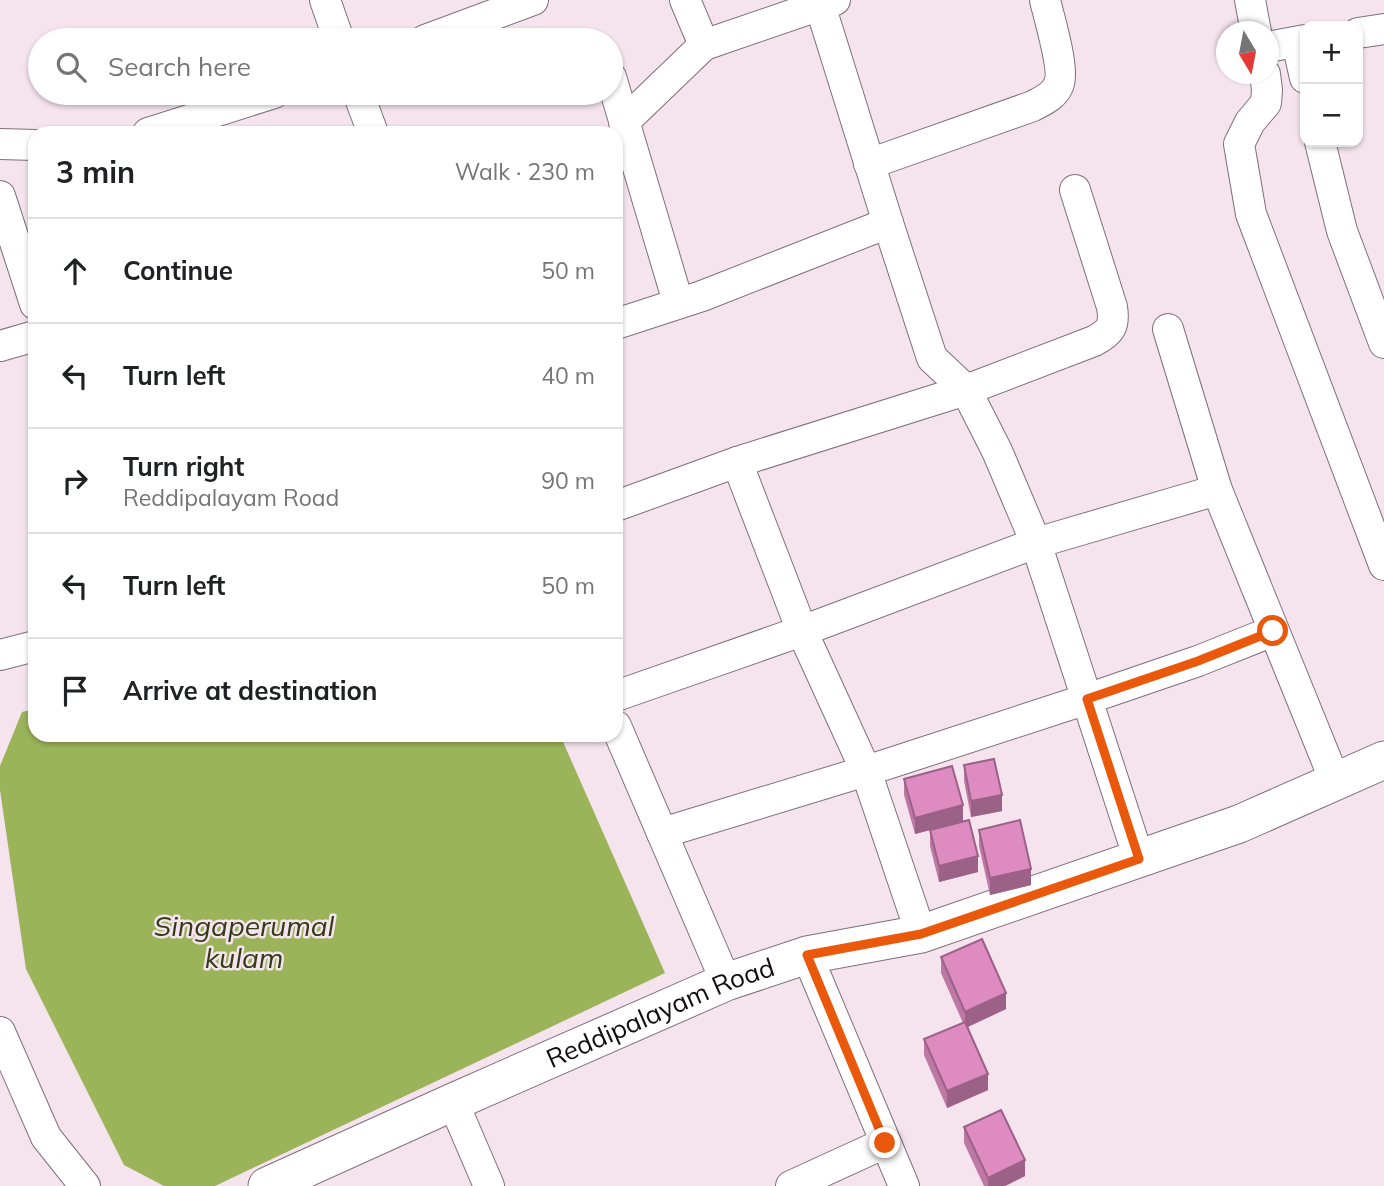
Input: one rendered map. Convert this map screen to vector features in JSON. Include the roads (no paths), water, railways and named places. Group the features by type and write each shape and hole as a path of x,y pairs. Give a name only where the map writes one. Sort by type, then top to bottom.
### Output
{"main road":[{"name":"Reddipalayam Road","path":"267,1186 726,982 807,955 921,934 1239,824 1384,760"}],"street":[{"path":"325,0 335,28"},
{"path":"457,28 533,0"},
{"path":"685,0 704,45"},
{"path":"869,164 1032,106 1050,97 1060,85 1061,69 1045,0"},
{"path":"1250,0 1254,21"},
{"path":"678,302 624,142 704,45 827,2 869,164 932,358 966,390 997,451 1036,543 1139,859"},
{"path":"1363,32 1384,29"},
{"path":"1290,43 1300,66"},
{"path":"1266,84 1266,103 1250,122 1239,144 1251,214 1384,565"},
{"path":"170,126 236,105"},
{"path":"362,105 370,126"},
{"path":"617,105 621,126"},
{"path":"0,144 28,145"},
{"path":"1321,147 1342,231 1384,343"},
{"path":"623,503 737,462 966,390 1103,336 1114,320 1112,307 1076,190"},
{"path":"0,196 28,282"},
{"path":"623,322 702,296 888,223"},
{"path":"1168,330 1217,490 1335,780"},
{"path":"0,346 28,344"},
{"path":"737,462 802,631 866,771 921,934"},
{"path":"623,694 802,631 1036,543 1217,490"},
{"path":"662,833 866,771 1087,699 1198,661 1273,631"},
{"path":"0,655 28,648"},
{"path":"623,742 726,982"},
{"path":"807,955 904,1186"},
{"path":"4,1051 47,1138 85,1186"},
{"path":"453,1102 489,1186"},
{"path":"791,1186 885,1143"}],"water":[{"name":"Singaperumal kulam","path":"28,711 28,742 563,742 665,973 215,1186 164,1186 124,1165 26,969 0,790 0,766 22,712"}]}
